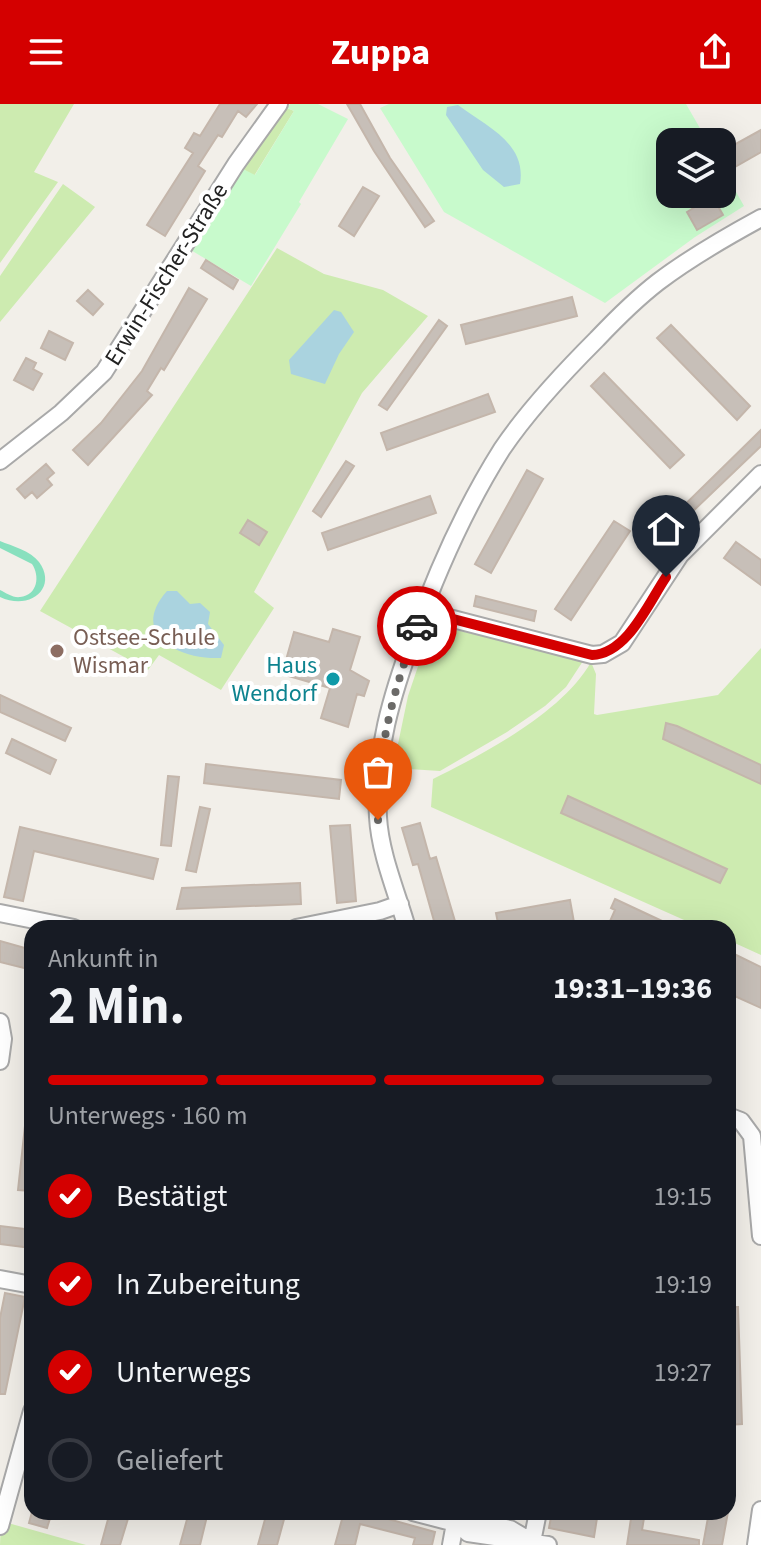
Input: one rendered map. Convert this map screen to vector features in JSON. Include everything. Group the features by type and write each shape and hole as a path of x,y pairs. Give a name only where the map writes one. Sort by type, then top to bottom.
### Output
{"street":[{"name":"Erwin-Fischer-Straße","path":"0,461 61,413 104,372 236,164 279,104"},
{"path":"405,920 378,820 377,784 381,746 390,707 422,611 463,521 490,471 526,418 560,377 618,317 654,285 714,244 761,218"},
{"path":"422,611 592,655 603,654 622,643 680,555 761,474"},
{"path":"336,920 400,904"},
{"path":"0,913 34,920"},
{"path":"0,1022 3,1039 0,1061"},
{"path":"736,1119 752,1136 761,1236"},
{"path":"0,1279 24,1284"},
{"path":"0,1526 24,1440"},
{"path":"756,1545 761,1510"},
{"path":"451,1545 457,1520 510,1529 540,1543 539,1520"}],"green space":[{"path":"0,104 74,104 34,172 58,182 0,263"},
{"path":"290,104 318,104 348,119 251,286 189,249 241,168 255,175 294,111 287,108"},
{"path":"389,104 686,104 700,128 656,128 656,208 736,208 736,192 744,206 695,237 605,303 444,212 380,108"},
{"path":"287,108 294,111 254,176 241,168"},
{"path":"63,184 95,207 0,322 0,276"},
{"path":"277,248 324,274 383,290 428,316 362,393 254,592 274,608 221,690 159,655 148,670 40,611"},
{"path":"0,541 26,552 39,562 45,580 43,588 31,599 11,601 0,597 0,590 15,597 26,596 34,589 36,579 32,564 0,548"},
{"path":"432,625 585,658 566,687 545,706 440,771 393,768 408,696"},
{"path":"761,648 761,955 736,944 736,920 684,920 431,807 433,779 476,757 542,715 578,681 591,662 596,674 594,714 597,715 718,695"},
{"path":"1,1521 86,1545 0,1545"}],"water":[{"path":"458,105 492,128 511,147 517,157 520,184 504,187 483,170 446,115 447,107"},
{"path":"334,310 341,312 354,332 325,384 291,374 289,360"},
{"path":"167,591 177,591 190,604 200,603 210,612 208,624 224,645 221,658 190,655 164,642 156,632 153,620 156,607"}],"building":[{"path":"220,104 257,104 246,117 238,111 222,137 218,135 198,166 205,171 165,236 147,225 193,153 185,148 194,133 200,136"},
{"path":"347,104 360,104 390,158 434,221 425,227"},
{"path":"761,130 761,152 736,166 736,144"},
{"path":"363,187 379,196 354,236 339,226"},
{"path":"693,208 719,208 723,215 697,230 687,212"},
{"path":"206,260 238,280 233,289 201,268"},
{"path":"189,288 207,299 164,370 161,368 147,391 152,395 88,465 73,450 101,423 142,371"},
{"path":"88,290 103,304 93,315 77,301"},
{"path":"572,297 577,316 466,344 461,325"},
{"path":"439,320 447,326 387,410 379,405"},
{"path":"671,325 750,406 737,420 657,338"},
{"path":"49,331 73,343 65,360 41,348"},
{"path":"26,358 36,363 33,369 42,374 33,390 14,380"},
{"path":"604,373 684,455 670,468 591,386"},
{"path":"488,394 495,412 387,450 381,433"},
{"path":"761,430 761,446 667,536 660,529"},
{"path":"346,461 354,466 321,517 313,511"},
{"path":"46,464 54,473 47,479 52,485 37,498 32,492 25,498 17,489"},
{"path":"527,470 543,479 491,573 475,564"},
{"path":"430,496 436,513 328,550 322,533"},
{"path":"248,520 267,532 259,545 240,533"},
{"path":"614,521 630,531 571,620 555,609"},
{"path":"736,542 761,560 761,585 724,558"},
{"path":"476,596 536,611 534,621 474,606"},
{"name":"Haus Wendorf","path":"333,629 360,637 350,670 369,681 364,696 357,694 348,727 321,718 330,688 282,674 294,632 329,642"},
{"path":"0,695 71,728 65,741 0,712"},
{"path":"666,723 761,765 761,784 663,739"},
{"path":"12,739 56,760 50,774 6,753"},
{"path":"206,764 341,780 339,799 204,783"},
{"path":"168,776 179,777 171,846 161,845"},
{"path":"568,796 727,869 720,883 561,813"},
{"path":"200,807 210,809 196,872 186,870"},
{"path":"420,823 430,859 436,857 455,920 434,920 418,864 413,865 402,828"},
{"path":"350,825 356,901 337,903 330,826"},
{"path":"20,827 158,859 153,879 34,851 23,901 4,897"},
{"path":"300,883 301,904 177,909 182,888"},
{"path":"615,899 660,920 611,920 615,910 611,908"},
{"path":"570,900 574,920 497,920 496,913"},
{"path":"0,941 24,948 24,968 0,962"},
{"path":"736,955 761,967 761,1008 736,997"},
{"path":"24,1135 24,1190 18,1190"},
{"path":"0,1226 24,1229 24,1247 0,1244"},
{"path":"5,1293 24,1297 5,1394 0,1394 0,1318"},
{"path":"736,1307 738,1307 742,1424 736,1424"},
{"path":"30,1520 50,1520 47,1528 29,1523"},
{"path":"108,1520 128,1520 120,1545 101,1545"},
{"path":"187,1520 206,1520 200,1545 180,1545"},
{"path":"265,1520 284,1520 277,1545 258,1545"},
{"path":"342,1520 392,1520 435,1532 432,1545 413,1545 415,1538 360,1524 355,1545 335,1545"},
{"path":"550,1520 597,1520 594,1537 549,1528"},
{"path":"631,1520 644,1520 642,1530 699,1540 699,1545 627,1545"},
{"path":"708,1520 727,1520 722,1545 703,1545"}],"way so far":[{"path":"378,820 377,784 381,746 394,692 417,626"}],"place":[{"name":"Ostsee-Schule Wismar","path":"57,651"},
{"name":"Haus Wendorf","path":"333,679"}],"route":[{"path":"417,626 422,611 592,655 603,654 622,643 666,577"}]}
